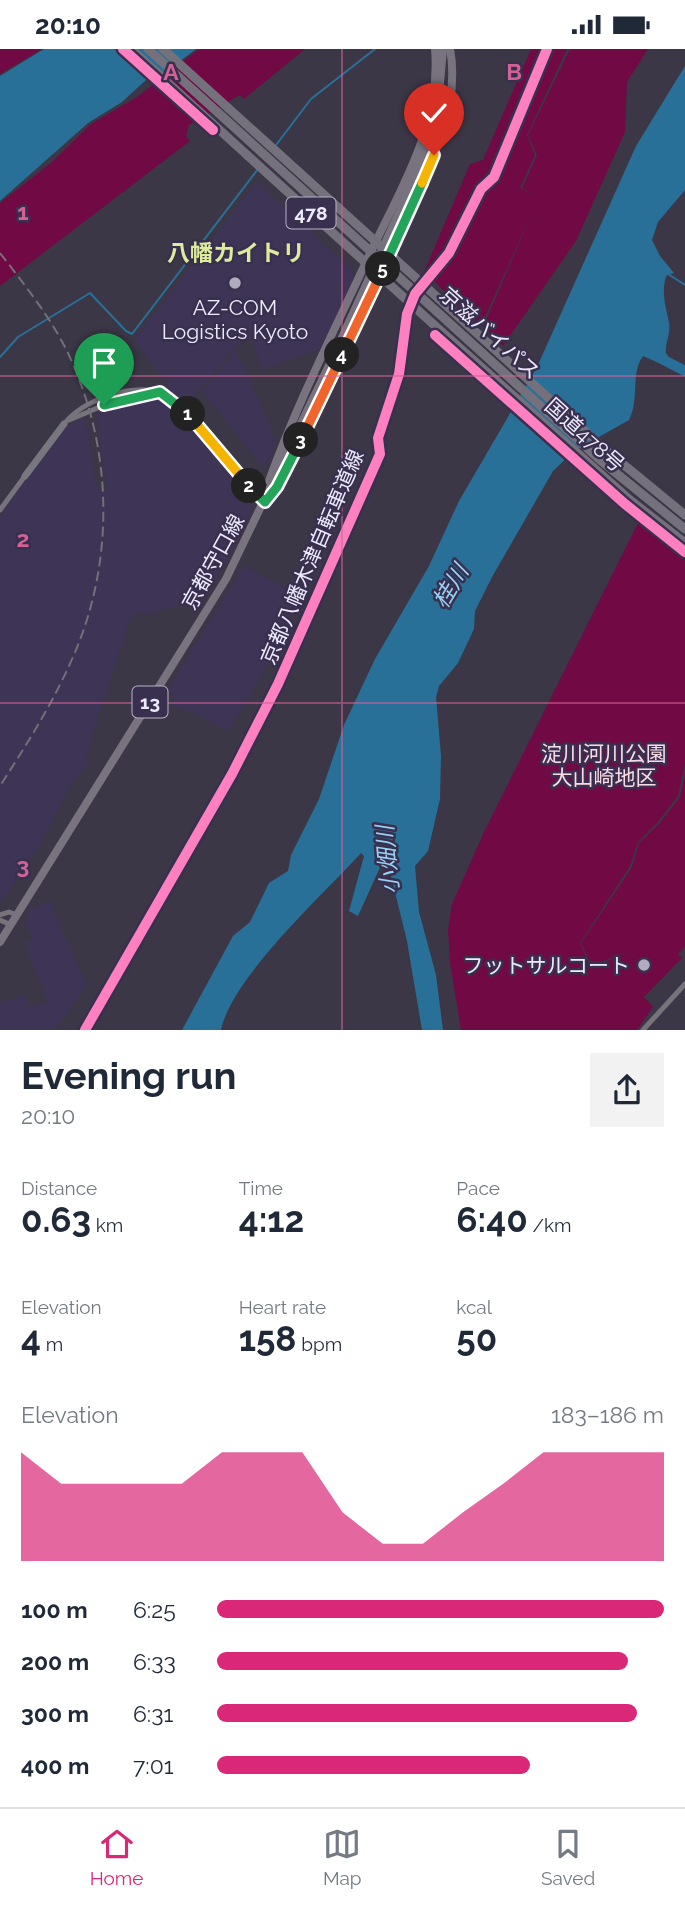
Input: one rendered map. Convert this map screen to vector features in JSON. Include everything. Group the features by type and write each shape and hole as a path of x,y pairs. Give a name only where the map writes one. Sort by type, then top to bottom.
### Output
{"highway":[{"name":"国道478号","path":"131,49 630,501 685,543"},
{"name":"京滋バイパス","path":"148,49 600,460 685,529"},
{"name":"京滋バイパス","path":"163,49 607,451 685,515"}],"main road":[{"name":"13","path":"266,500 274,468 430,119 435,87 435,49"},
{"name":"13","path":"266,500 283,477 348,348 417,196 449,111 452,79 444,51"},
{"name":"京都守口線","path":"0,942 3,920 13,913 216,597 266,500 411,186 437,117 444,51"}],"street":[{"path":"401,189 417,196"},
{"path":"330,340 348,348"},
{"path":"0,510 76,409 128,391 160,392 184,408 266,500"},
{"path":"3,920 13,913"},
{"path":"643,1030 685,984"}],"shaded area":[{"path":"256,182 352,270 354,279 321,349 262,369 249,332 185,406 167,390 167,381 134,340"},
{"path":"236,350 277,443 264,468 202,391"},
{"path":"154,397 174,404 255,499 243,530 207,595 201,591 182,599 177,606 148,614 132,613 85,757 89,764 70,786 36,851 0,904 0,515 63,430 85,416 97,490 107,490 96,414"},
{"path":"244,566 299,595 259,680 228,731 195,713 172,706 174,694 166,693"},
{"path":"49,901 86,984 56,1030 0,1030 0,1003 25,996 29,1007 48,1002 24,942 32,939 25,917 32,908"}],"green space":[{"path":"0,49 42,49 0,74"},
{"path":"199,49 305,49 244,99 240,95 189,125 186,136 190,141 0,286 0,203 52,162 91,124 137,97"},
{"path":"531,49 567,49 527,135 535,155 520,188 540,197 522,188 537,155 528,135 570,49 648,49 627,82 625,132 576,241 503,346 483,327 535,206 481,326 424,272 470,164 483,160"},
{"name":"淀川河川公園 大山崎地区","path":"640,519 685,554 685,764 678,796 638,842 630,866 580,943 588,961 597,965 631,951 597,963 589,960 581,943 632,867 639,843 659,824 680,797 685,772 685,946 678,954 682,958 644,997 653,1007 637,1030 461,1030 450,963 448,930 452,904 484,832"}],"water":[{"path":"44,49 196,49 154,81 147,79 122,102 88,123 0,201 0,76"},
{"name":"桂川","path":"685,66 685,190 658,222 652,240 660,256 674,273 666,276 664,289 669,326 666,353 670,360 666,366 643,356 637,371 634,404 629,420 574,451 553,471 492,577 475,611 474,629 458,663 439,686 436,697 441,756 440,799 428,851 415,866 419,912 436,975 443,1030 422,1030 407,941 391,876 396,832 358,916 349,911 364,856 361,853 260,962 242,986 221,1030 182,1030 233,936 250,922 269,883 288,871 291,855 319,799 344,725 375,659 429,566 459,501 537,367 636,146"}],"waterway":[{"path":"276,145 311,99 375,49"},
{"path":"0,357 18,337 90,293 132,334 258,169"},
{"path":"668,274 685,285"},
{"path":"658,357 685,371"}],"railway":[{"path":"0,253 51,324 66,349 82,386 93,424 103,502 97,581 87,620 57,691 0,786"}],"cycle path":[{"path":"123,49 213,130"},
{"name":"京都八幡木津自転車道線","path":"85,1030 232,774 278,684 380,454 378,438 399,374 407,314 415,294 449,253 481,189 494,177 547,49"},
{"path":"435,335 625,504 685,552"}],"place":[{"name":"AZ-COM Logistics Kyoto","path":"235,283"},
{"name":"フットサルコート","path":"644,965"}],"district":[{"name":"八幡カイトリ","path":"236,252"}],"route":[{"path":"104,405 136,395 160,392 167,395 184,408 265,502 277,487 310,423 411,211 434,155"}],"water label":[{"name":"小畑川","path":"387,860"}]}
